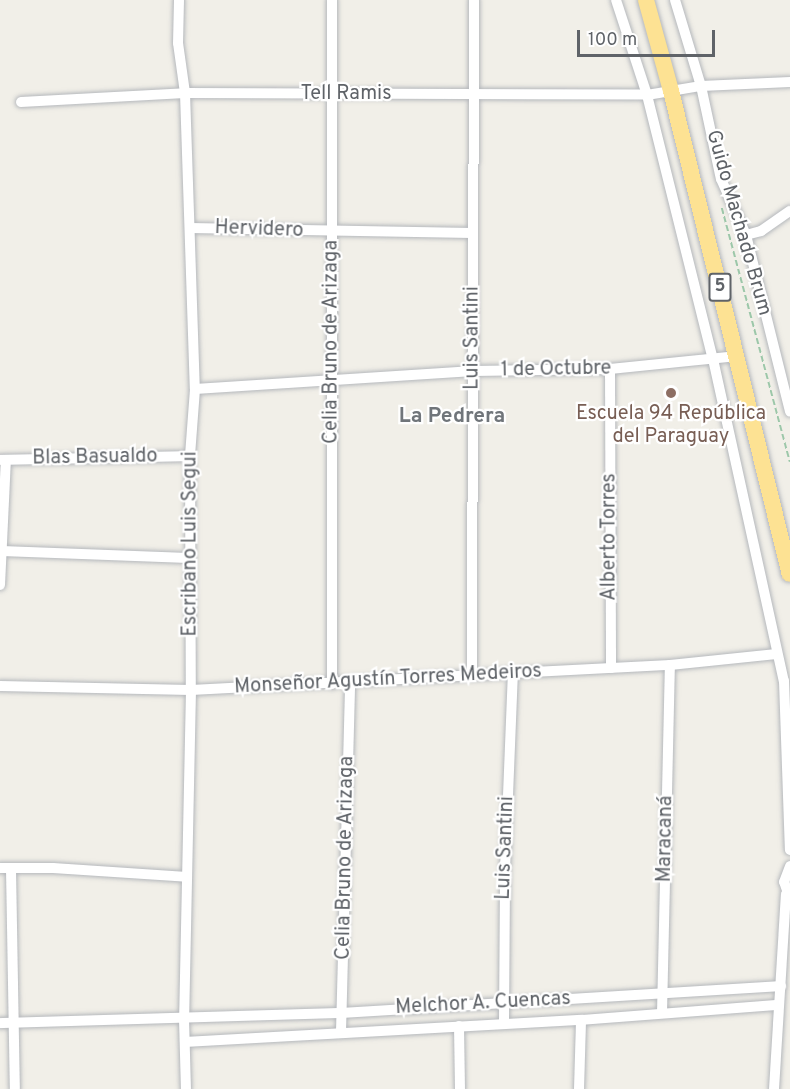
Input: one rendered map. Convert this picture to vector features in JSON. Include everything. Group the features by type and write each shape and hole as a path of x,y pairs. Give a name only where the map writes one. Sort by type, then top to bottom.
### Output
{"highway":[{"name":"5","path":"646,0 671,91 790,574"}],"street":[{"name":"Escribano Luis Segui","path":"178,0 178,43 185,93 195,389 190,456 191,690 184,1018 186,1089"},
{"name":"Celia Bruno de Arizaga","path":"332,0 332,684"},
{"name":"Luis Santini","path":"472,675 474,0"},
{"path":"616,0 647,95 713,359 776,654 784,681 787,708 790,850"},
{"name":"Guido Machado Brum","path":"675,0 701,87 721,179 746,235 790,412"},
{"name":"Tell Ramis","path":"21,102 185,93 647,95 701,87 790,82"},
{"path":"746,235 761,231 790,211"},
{"name":"Hervidero","path":"190,228 332,233 472,233"},
{"name":"1 de Octubre","path":"195,389 473,371 609,369 737,356"},
{"name":"Alberto Torres","path":"609,369 611,668"},
{"name":"Blas Basualdo","path":"3,460 190,456"},
{"path":"0,585 3,460"},
{"path":"0,551 190,558"},
{"name":"Monseñor Agustín Torres Medeiros","path":"0,686 191,690 670,665 776,654"},
{"name":"Maracaná","path":"662,1013 670,665"},
{"name":"Luis Santini","path":"504,1023 505,870 513,674"},
{"name":"Celia Bruno de Arizaga","path":"341,1032 350,683"},
{"path":"774,1089 777,1005 781,986 788,897 784,882 790,866"},
{"path":"15,1089 14,1022 5,868 53,868 187,877"},
{"name":"Melchor A. Cuencas","path":"0,1023 342,1012 781,986"},
{"name":"Melchor A. Cuencas","path":"185,1042 581,1020 777,1005"},
{"path":"579,1089 581,1020"},
{"path":"459,1026 460,1089"}],"path":[{"path":"720,199 790,462"}],"place":[{"name":"Escuela 94 República del Paraguay","path":"671,393"}],"district":[{"name":"La Pedrera","path":"452,417"}]}
